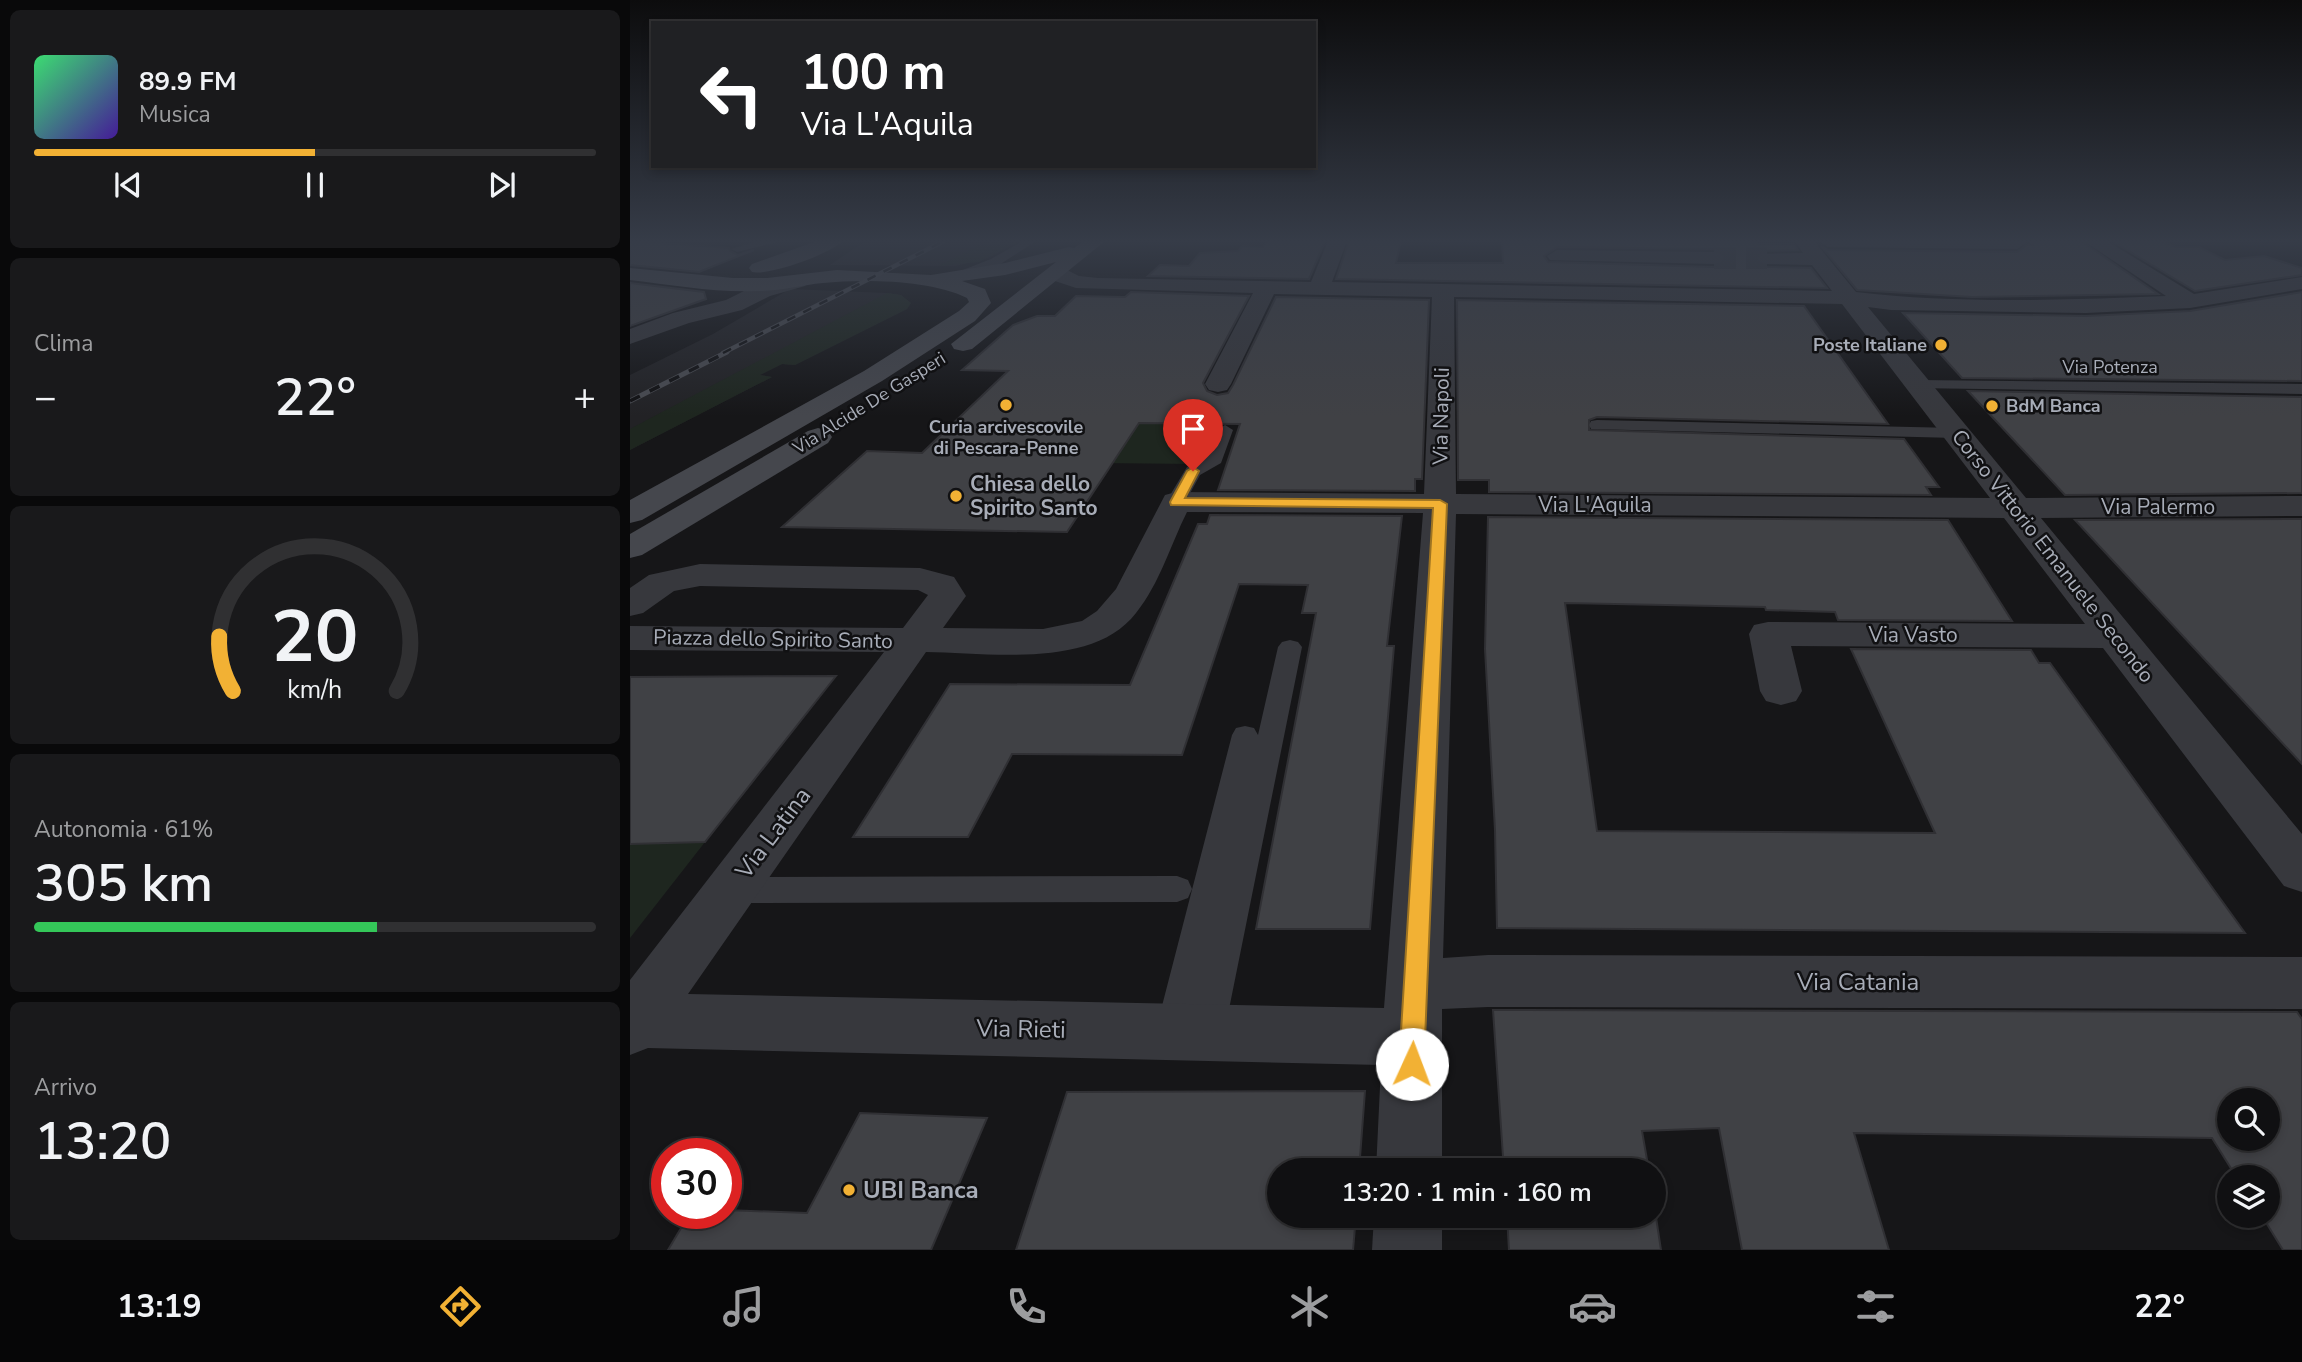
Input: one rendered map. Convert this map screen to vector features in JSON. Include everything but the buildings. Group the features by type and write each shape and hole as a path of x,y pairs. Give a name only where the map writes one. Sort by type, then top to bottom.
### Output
{"main road":[{"name":"Via Alcide De Gasperi","path":"630,513 873,376 967,316 978,306 979,299"},
{"name":"Via Alcide De Gasperi","path":"630,548 919,376 1020,299"}],"street":[{"path":"681,318 714,299"},
{"path":"630,337 681,318 734,305 745,299"},
{"path":"1218,384 1260,299"},
{"name":"Via Napoli","path":"1409,1158 1413,1011 1440,504 1443,299"},
{"name":"Corso Vittorio Emanuele Secondo","path":"1850,299 2302,871"},
{"path":"1860,299 1891,303 2087,306 2200,299"},
{"name":"Via L'Aquila","path":"1185,486 1440,504 2015,508"},
{"name":"Piazza dello Spirito Santo","path":"630,638 1043,641 1072,637 1113,618 1128,600 1185,486"},
{"name":"Via Palermo","path":"2015,508 2302,506"},
{"name":"Piazza dello Spirito Santo","path":"630,570 699,575 920,579 941,585 947,596 916,640"},
{"name":"Piazza dello Spirito Santo","path":"630,605 662,583 699,575"},
{"name":"Via Vasto","path":"1782,691 1768,634 2116,636"},
{"name":"Via Latina","path":"632,1022 916,640"},
{"name":"Via Catania","path":"1413,1011 1488,981 2302,984"},
{"name":"Via Rieti","path":"632,1022 1190,1033 1413,1011"},
{"path":"1407,1250 1408,1228"}],"lane":[{"name":"Via Potenza","path":"1918,385 2302,389"},
{"path":"1597,425 1956,433"},
{"path":"1185,486 1212,463 1225,430"},
{"path":"1190,1033 1290,647"},
{"path":"1190,1033 1245,735"},
{"path":"731,890 1177,889"}],"shaded area":[{"path":"772,299 906,299 911,303 907,309 795,365 782,364 760,375 772,377 630,450 630,375 713,334"},
{"path":"875,299 906,299 911,303 907,309 795,365 782,364 760,375 772,377 630,450 630,429"},
{"path":"1121,422 1213,423 1195,464 1094,463"},
{"path":"705,842 630,938 630,844"}],"railway":[{"path":"723,353 829,299"},
{"path":"630,401 727,352"}],"place":[{"name":"Poste Italiane","path":"1941,345"},
{"name":"Curia arcivescovile di Pescara-Penne","path":"1006,405"},
{"name":"BdM Banca","path":"1992,406"},
{"name":"Chiesa dello Spirito Santo","path":"956,496"},
{"name":"UBI Banca","path":"849,1190"}],"route":[{"path":"1193,471 1176,502 1440,504 1412,1064"}]}
